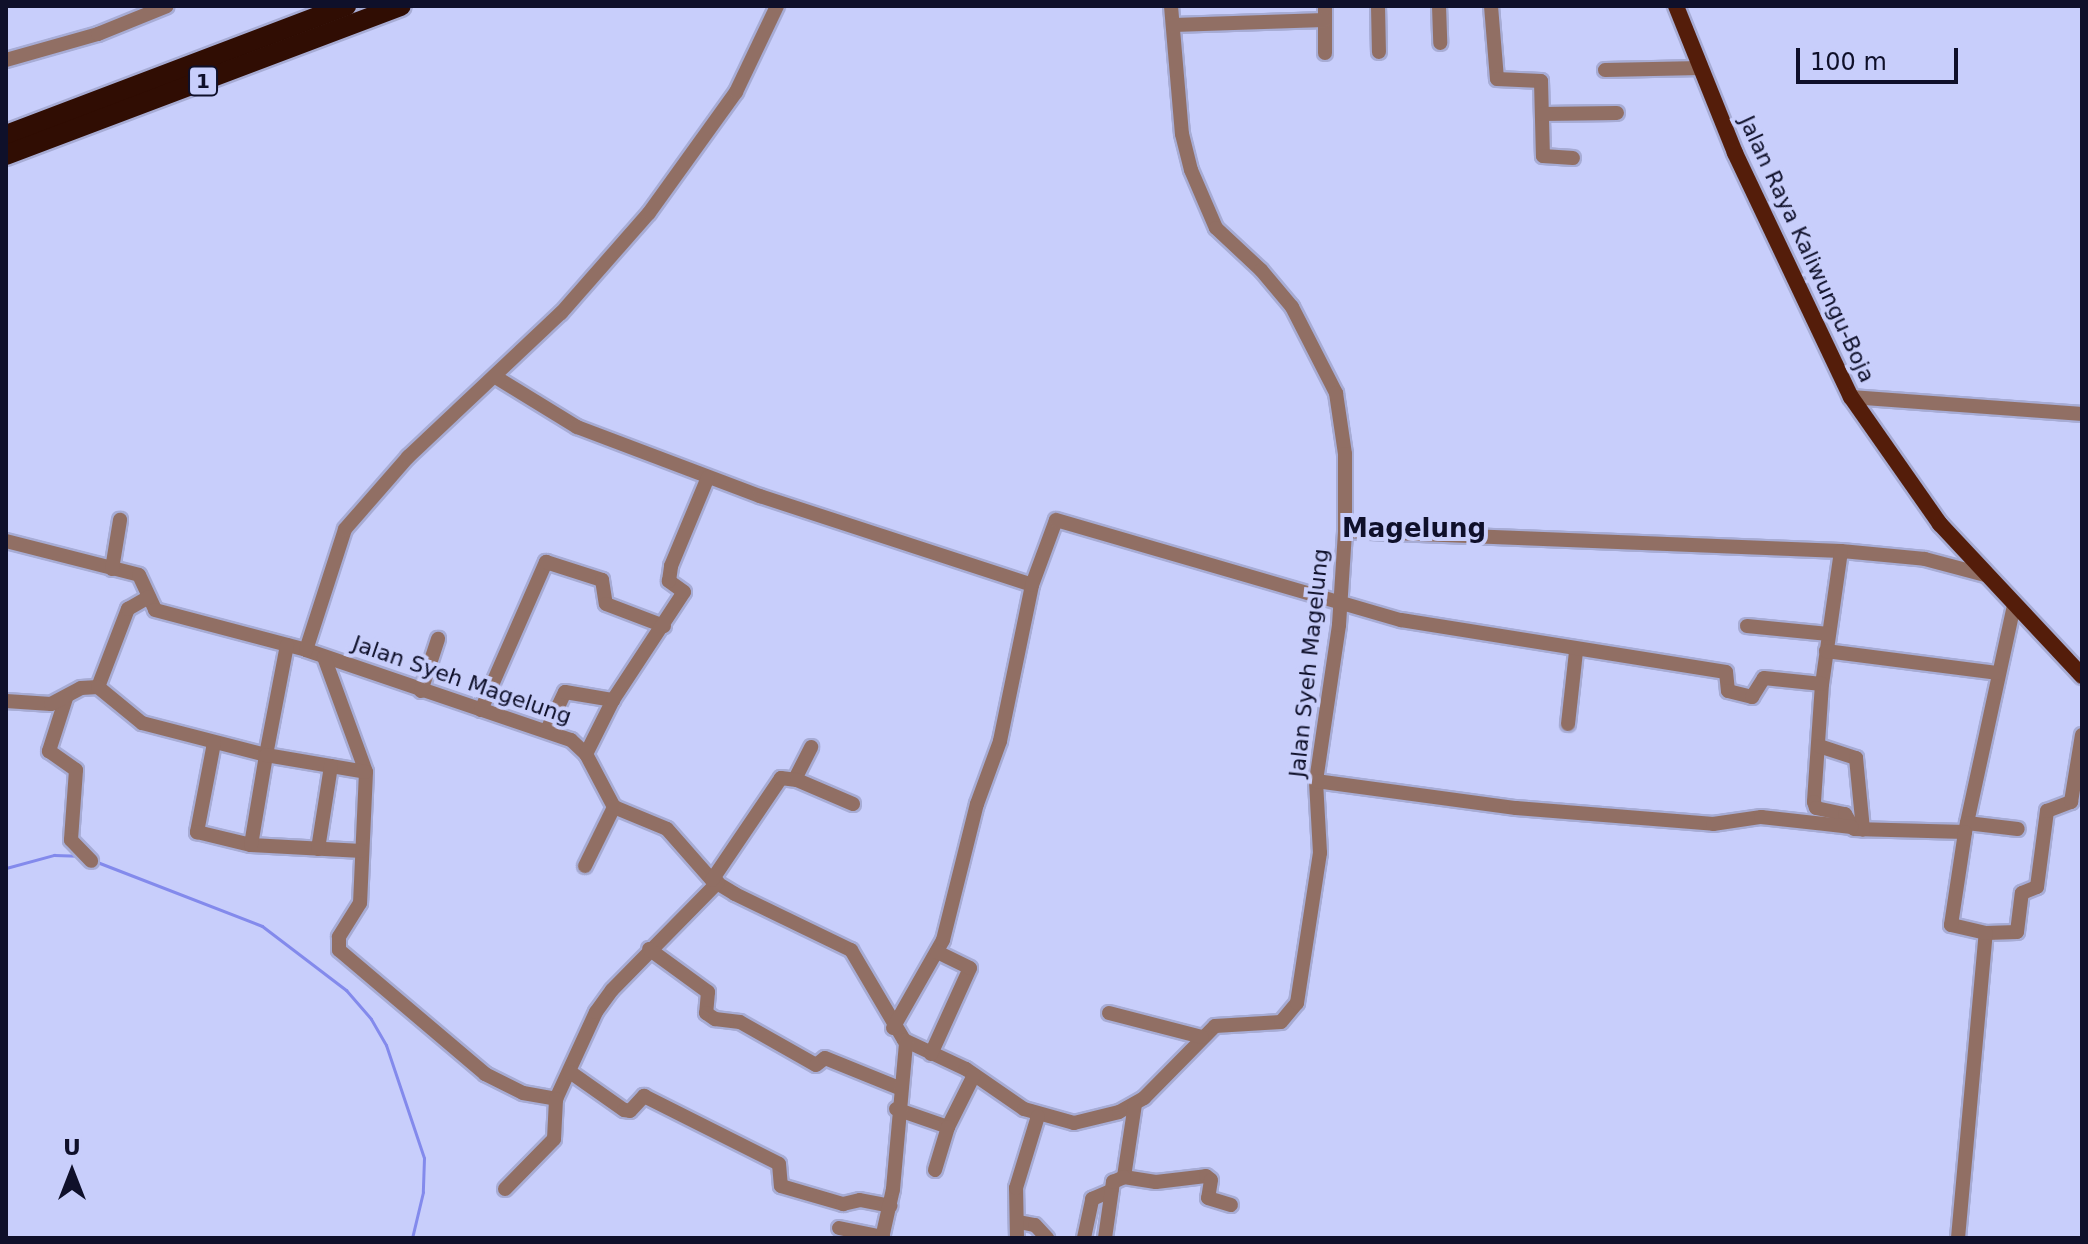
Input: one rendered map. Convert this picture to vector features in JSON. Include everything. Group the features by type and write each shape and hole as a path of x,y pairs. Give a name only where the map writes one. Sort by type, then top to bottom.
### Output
{"highway":[{"name":"1","path":"6,135 346,6"},
{"name":"1","path":"6,155 401,6"}],"main road":[{"name":"Jalan Raya Kaliwungu-Boja","path":"1676,6 1803,302 1851,397 1940,524 2082,676"}],"street":[{"path":"6,60 98,34 167,6"},
{"path":"306,650 342,556 345,529 387,479 497,378 668,188 736,92 777,6"},
{"path":"1171,6 1182,134 1216,228 1261,270 1292,307 1336,393 1344,440 1345,531"},
{"path":"1378,6 1379,52"},
{"path":"1439,6 1440,43"},
{"path":"1491,6 1497,79 1541,81 1543,156 1573,158"},
{"path":"1173,25 1325,13 1325,53"},
{"path":"1605,70 1701,68"},
{"path":"1542,114 1617,113"},
{"path":"497,378 577,427 708,477 1032,585"},
{"path":"1851,397 2082,414"},
{"path":"586,754 613,700 684,591 669,581 671,566 708,477"},
{"path":"893,1028 937,952 1000,741 1032,585 1051,527 1064,519 1401,620 1576,651 1726,672 1728,691 1752,697 1764,678 1822,684"},
{"path":"112,569 120,520"},
{"name":"Jalan Syeh Magelung","path":"6,541 142,577 155,610 306,650 571,740 586,754 614,807 675,835 715,881 851,950 893,1028 906,1042 974,1075 1038,1116 1074,1123 1135,1104 1202,1037 1225,1022 1281,1022 1297,1003 1320,853 1316,781 1341,600 1345,531 1841,551 1925,559 1985,575"},
{"path":"1841,551 1822,684 1815,805 1845,814 1857,829"},
{"path":"481,710 546,562 602,580 606,604 664,626"},
{"path":"98,687 128,609 149,597"},
{"path":"2014,606 1966,827 1951,925 1986,933 2018,931 2022,893 2037,887 2047,811 2071,802 2082,735"},
{"path":"1747,626 1829,634"},
{"path":"421,691 438,639"},
{"path":"251,845 287,645"},
{"path":"1568,724 1576,651"},
{"path":"1826,651 1997,673"},
{"path":"324,657 366,772 360,903 339,937 339,950 485,1074 523,1093 556,1099"},
{"path":"6,701 51,704 81,688 98,687 142,723 266,755 366,772"},
{"path":"547,730 566,691 613,700"},
{"path":"66,698 49,751 76,770 71,840 85,857"},
{"path":"214,743 197,832 251,845 362,851"},
{"path":"1819,746 1856,758 1857,829"},
{"path":"795,779 811,747"},
{"path":"318,849 331,766"},
{"path":"505,1189 554,1139 556,1099 596,1012 649,949 715,881 779,779 795,779 853,804"},
{"path":"1316,781 1516,808 1713,824 1761,817 1857,829 2018,829"},
{"path":"585,866 614,807"},
{"path":"1958,1238 1986,933"},
{"path":"649,949 708,992 706,1013 715,1019 740,1022 816,1065 825,1058 899,1088"},
{"path":"931,1054 970,970 937,952"},
{"path":"1109,1013 1202,1037"},
{"path":"839,1228 882,1238 890,1206 896,1109 906,1042"},
{"path":"570,1072 624,1110 630,1111 644,1096 779,1164 781,1186 843,1204 860,1200 890,1206"},
{"path":"935,1170 948,1127 974,1075"},
{"path":"1124,1177 1135,1104"},
{"path":"896,1109 948,1127"},
{"path":"1017,1238 1016,1188 1038,1116"},
{"path":"1105,1238 1115,1179 1124,1177 1156,1182 1206,1176 1211,1180 1208,1198 1231,1205"},
{"path":"1084,1238 1092,1199 1111,1191"},
{"path":"1019,1222 1035,1225 1047,1238"}],"waterway":[{"path":"6,868 54,855 78,856"},
{"path":"97,862 262,926 346,990 371,1019 386,1045 424,1158 423,1192 412,1238"}],"district":[{"name":"Magelung","path":"1414,529"}]}
